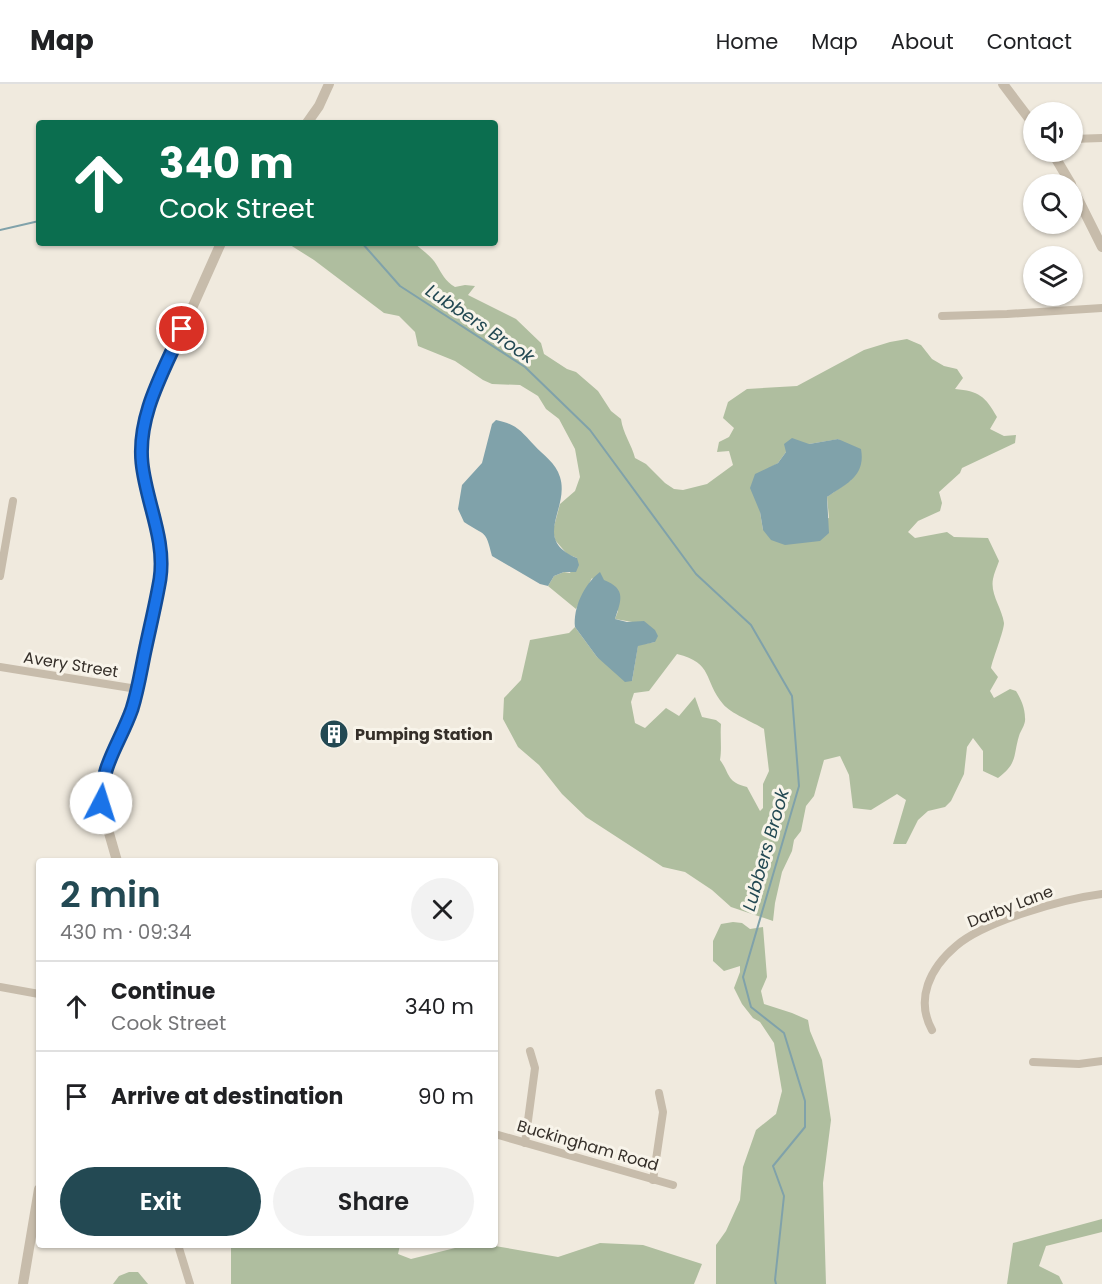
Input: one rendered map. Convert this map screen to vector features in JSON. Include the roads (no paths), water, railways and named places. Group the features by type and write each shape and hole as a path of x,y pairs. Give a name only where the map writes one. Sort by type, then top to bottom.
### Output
{"street":[{"path":"309,120 329,84"},
{"path":"1003,84 1023,110"},
{"path":"1083,139 1102,138"},
{"path":"1083,203 1098,227 1102,247"},
{"path":"116,858 103,812 101,787 106,768 129,717 137,690 160,578 161,563 160,548 142,463 141,437 148,407 220,246"},
{"path":"942,316 1102,308"},
{"path":"0,576 13,501"},
{"name":"Avery Street","path":"0,667 137,690"},
{"name":"Darby Lane","path":"932,1030 925,1017 923,1006 926,992 932,974 956,945 973,934 1033,911 1102,894"},
{"path":"0,987 36,993"},
{"path":"525,1143 535,1068 530,1051"},
{"path":"1033,1062 1079,1064 1102,1061"},
{"path":"653,1180 663,1112 659,1093"},
{"name":"Buckingham Road","path":"498,1135 673,1185"},
{"path":"22,1284 36,1206"},
{"path":"179,1248 190,1284"}],"water":[{"path":"496,420 508,423 521,432 552,463 560,477 562,489 555,522 556,542 563,550 577,558 579,565 576,572 564,572 554,576 548,586 540,584 492,556 484,534 464,522 458,509 462,485 482,463 492,424"},
{"path":"792,438 809,444 838,439 861,449 862,458 853,478 827,497 829,533 820,541 785,545 771,540 763,530 760,512 750,488 755,474 778,463 786,452 784,444"},
{"path":"600,572 604,580 616,587 619,592 620,601 615,619 627,622 644,621 655,630 658,636 655,642 638,646 632,681 625,682 597,657 575,627 576,612 581,597 589,583"}],"waterway":[{"name":"Lubbers Brook","path":"0,230 36,222"},
{"name":"Lubbers Brook","path":"365,246 400,286 525,367 590,430 696,574 751,625 792,696 799,786 743,977 751,1007 784,1033 805,1101 805,1127 773,1166 784,1196 776,1284"}],"place":[{"name":"Pumping Station","path":"334,734"}]}
